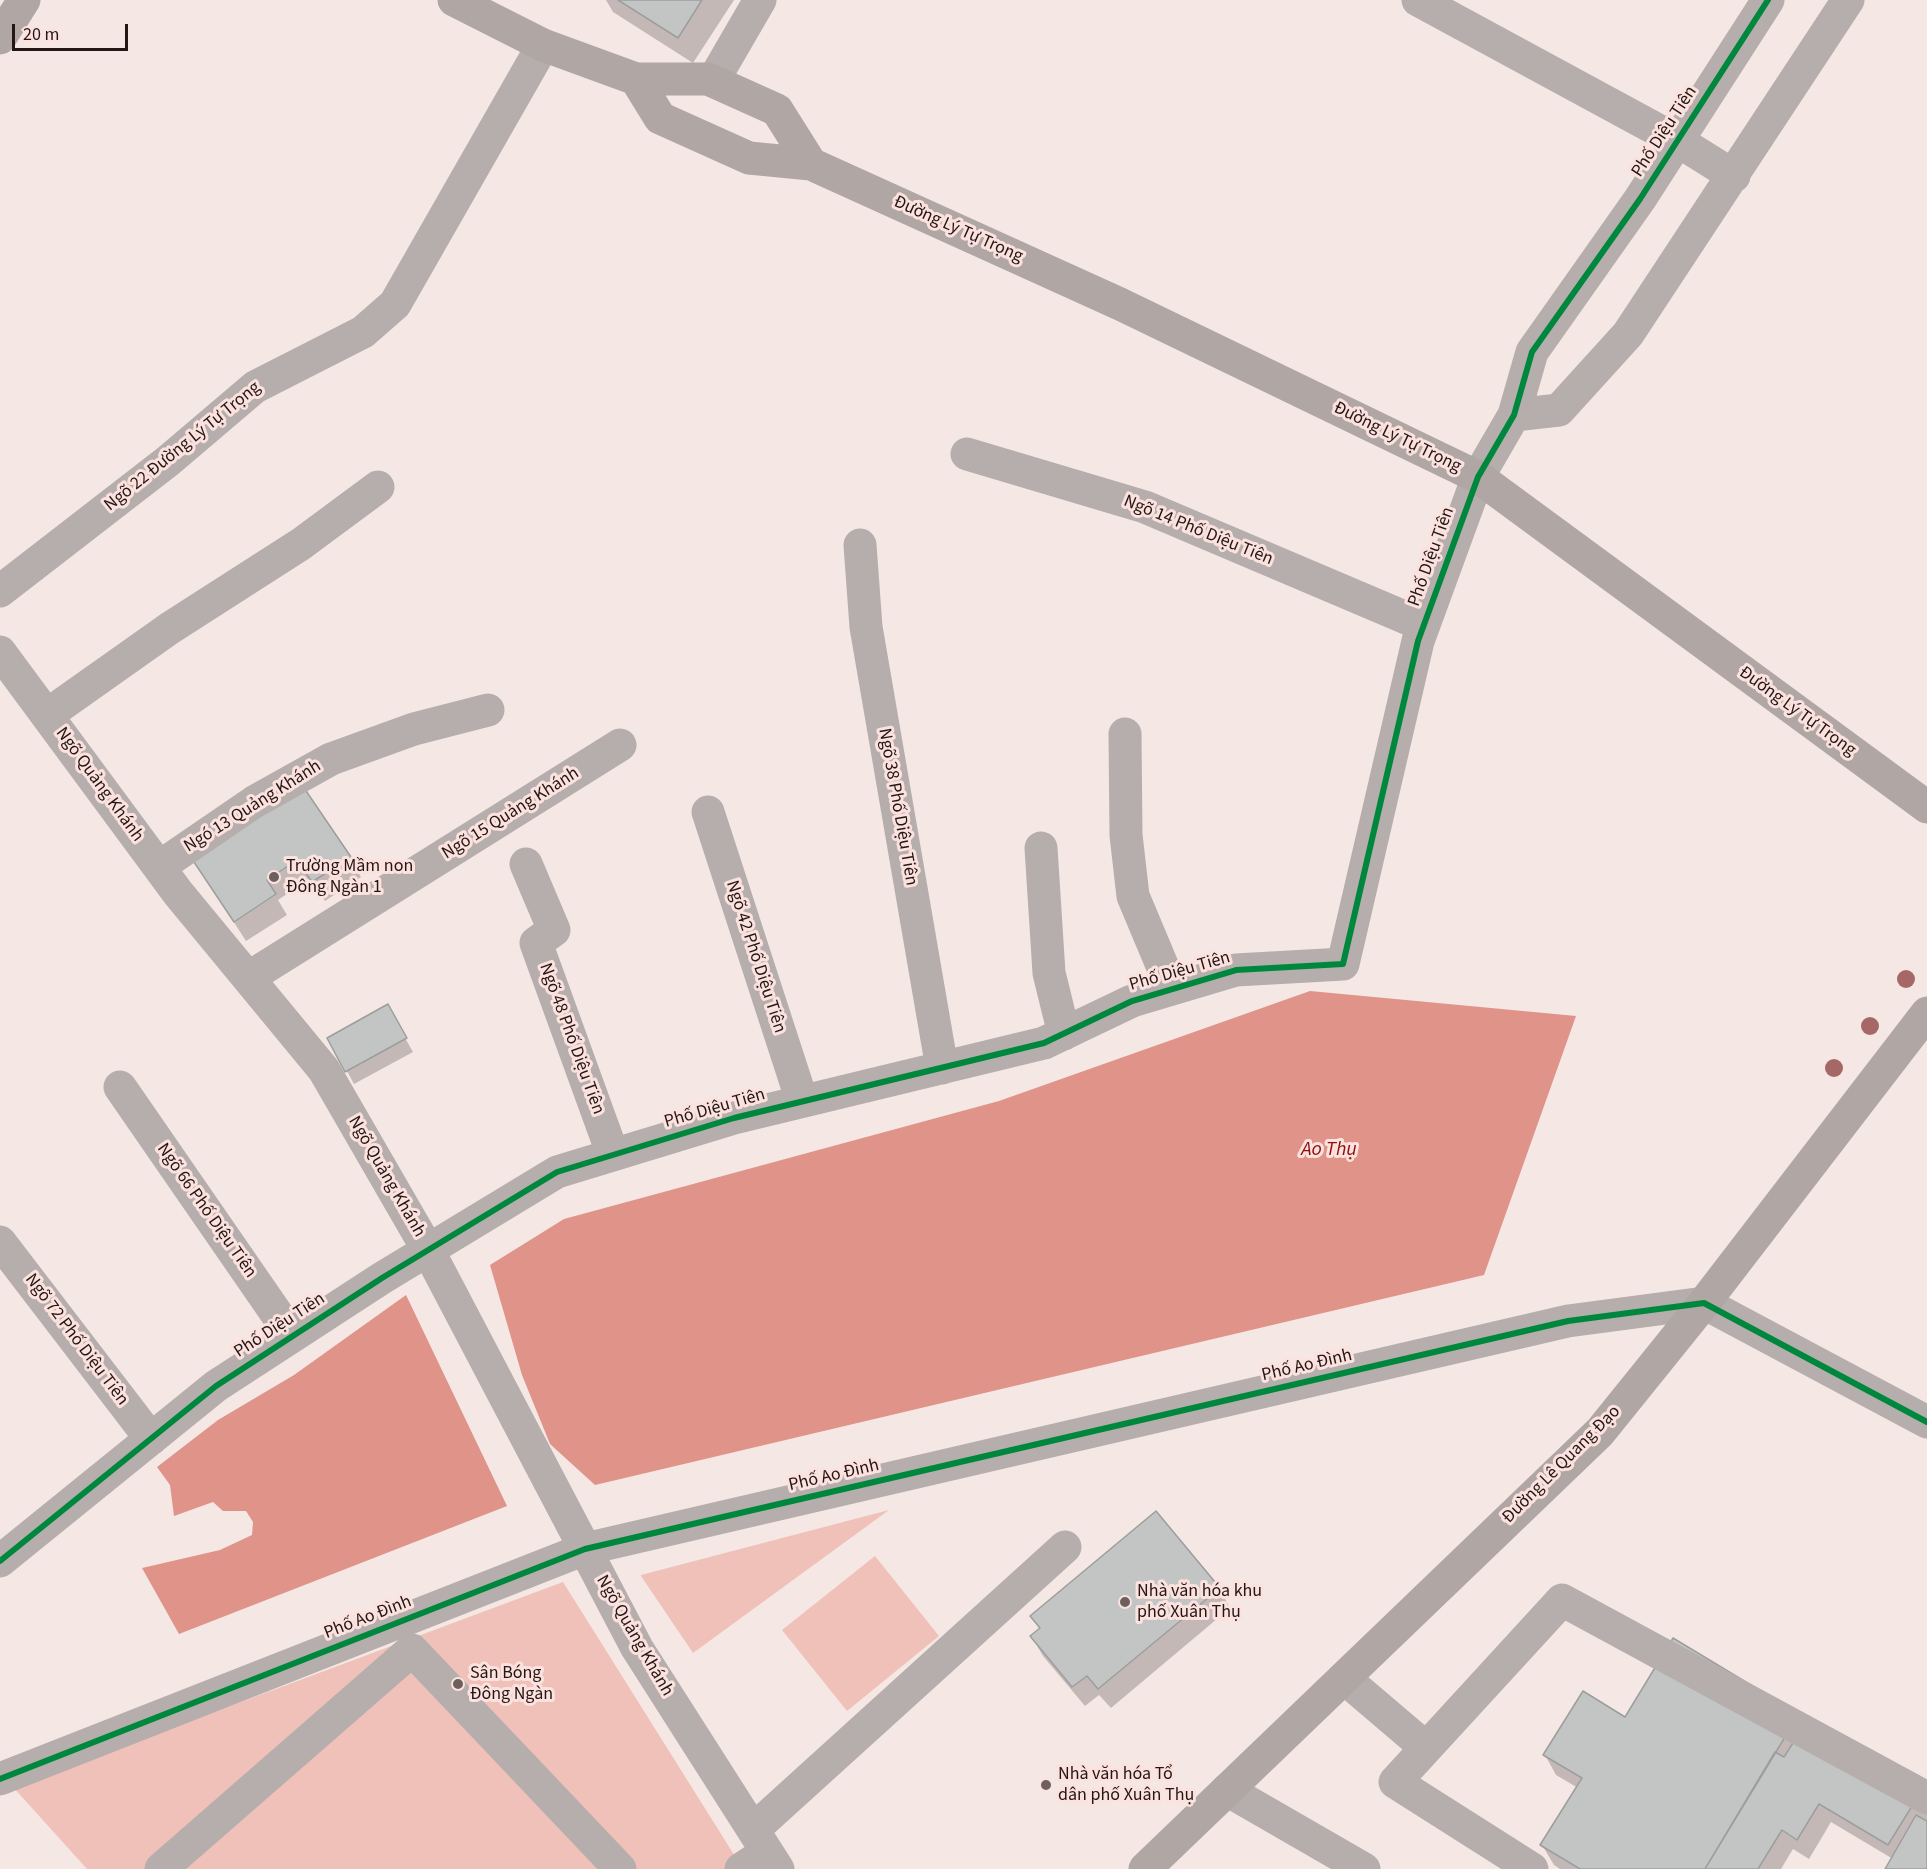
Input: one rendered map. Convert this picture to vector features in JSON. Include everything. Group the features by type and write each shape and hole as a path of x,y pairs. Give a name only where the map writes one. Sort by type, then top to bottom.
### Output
{"main road":[{"path":"0,38 24,0"},
{"path":"454,0 543,45 636,80 708,79 777,110 811,164"},
{"name":"Đường Lý Tự Trọng","path":"636,80 660,118 749,158 811,164 1120,303 1478,477 1927,807"},
{"name":"Đường Lê Quang Đạo","path":"1145,1869 1600,1432 1704,1303 1927,1013"}],"street":[{"path":"713,81 760,0"},
{"path":"1418,0 1678,141 1734,176"},
{"name":"Phố Diệu Tiên","path":"0,1561 216,1386 428,1250 557,1172 734,1118 1044,1043 1132,1000 1236,970 1343,964 1423,625 1478,477 1514,415 1532,352 1678,141 1768,0"},
{"path":"1514,415 1559,410 1628,334 1848,0"},
{"name":"Ngõ 22 Đường Lý Tự Trọng","path":"0,591 168,461 255,387 363,332 395,304 543,45"},
{"name":"Ngõ 14 Phố Diệu Tiên","path":"967,454 1145,507 1423,625"},
{"path":"47,715 170,628 301,544 378,488"},
{"name":"Ngõ 38 Phố Diệu Tiên","path":"860,545 866,627 942,1068"},
{"name":"Ngõ Quảng Khánh","path":"0,652 159,867 324,1070 428,1250 637,1648 760,1855"},
{"name":"Ngó 13 Quảng Khánh","path":"159,867 254,802 331,759 414,729 488,710"},
{"path":"1125,734 1126,836 1133,896 1172,988"},
{"name":"Ngõ 15 Quảng Khánh","path":"248,978 620,745"},
{"name":"Ngõ 42 Phố Diệu Tiên","path":"708,812 802,1101"},
{"path":"1041,848 1049,973 1064,1034"},
{"name":"Ngõ 48 Phố Diệu Tiên","path":"526,864 554,930 536,943 613,1155"},
{"name":"Ngõ 66 Phố Diệu Tiên","path":"120,1087 292,1336"},
{"name":"Ngõ 72 Phố Diệu Tiên","path":"0,1242 151,1439"},
{"path":"1704,1303 1927,1422"},
{"name":"Phố Ao Đình","path":"0,1779 585,1549 1568,1321 1704,1303"},
{"path":"760,1855 1065,1547"},
{"path":"1532,1869 1395,1782 1562,1600 1927,1798"},
{"path":"161,1869 412,1650 620,1869"},
{"path":"1344,1678 1425,1747"},
{"path":"1227,1790 1364,1869"}],"shaded area":[{"path":"889,1510 693,1653 641,1576 641,1575"},
{"path":"875,1556 939,1636 847,1711 782,1630"},
{"name":"Sân Bóng Đông Ngàn","path":"563,1582 743,1869 87,1869 13,1787"}],"water":[{"name":"Ao Thụ","path":"1310,991 1576,1016 1484,1275 595,1485 550,1444 522,1375 490,1265 564,1219 999,1101"},
{"path":"406,1295 507,1506 179,1634 142,1568 220,1550 252,1535 253,1522 246,1511 223,1511 213,1502 174,1516 170,1485 157,1467 218,1420 294,1375"}],"building":[{"path":"618,0 702,0 678,38"},
{"path":"302,785 351,857 312,882 297,860 267,880 276,894 234,922 192,859"},
{"path":"388,1004 407,1038 345,1072 327,1038"},
{"name":"Nhà văn hóa khu phố Xuân Thụ","path":"1156,1511 1220,1588 1098,1689 1087,1676 1072,1687 1030,1636 1040,1628 1030,1616"},
{"path":"1673,1638 1799,1714 1705,1869 1580,1869 1540,1845 1582,1778 1543,1755 1583,1691 1625,1717"},
{"path":"1805,1724 1920,1793 1888,1845 1819,1804 1797,1840 1782,1830 1758,1869 1705,1869 1775,1752 1784,1757"},
{"path":"1916,1815 1927,1821 1927,1869 1885,1869"}],"cycle path":[{"path":"0,1561 216,1386 382,1278 557,1172 734,1118 1044,1043 1132,1001 1236,970 1343,964 1418,641 1478,477 1514,415 1532,352 1640,199 1768,0"},
{"path":"0,1779 585,1549 1568,1321 1704,1303 1927,1422"}],"place":[{"name":"Trường Mầm non Đông Ngàn 1","path":"274,877"},
{"name":"Nhà văn hóa khu phố Xuân Thụ","path":"1125,1602"},
{"name":"Sân Bóng Đông Ngàn","path":"458,1684"},
{"name":"Nhà văn hóa Tổ dân phố Xuân Thụ","path":"1046,1785"}]}
